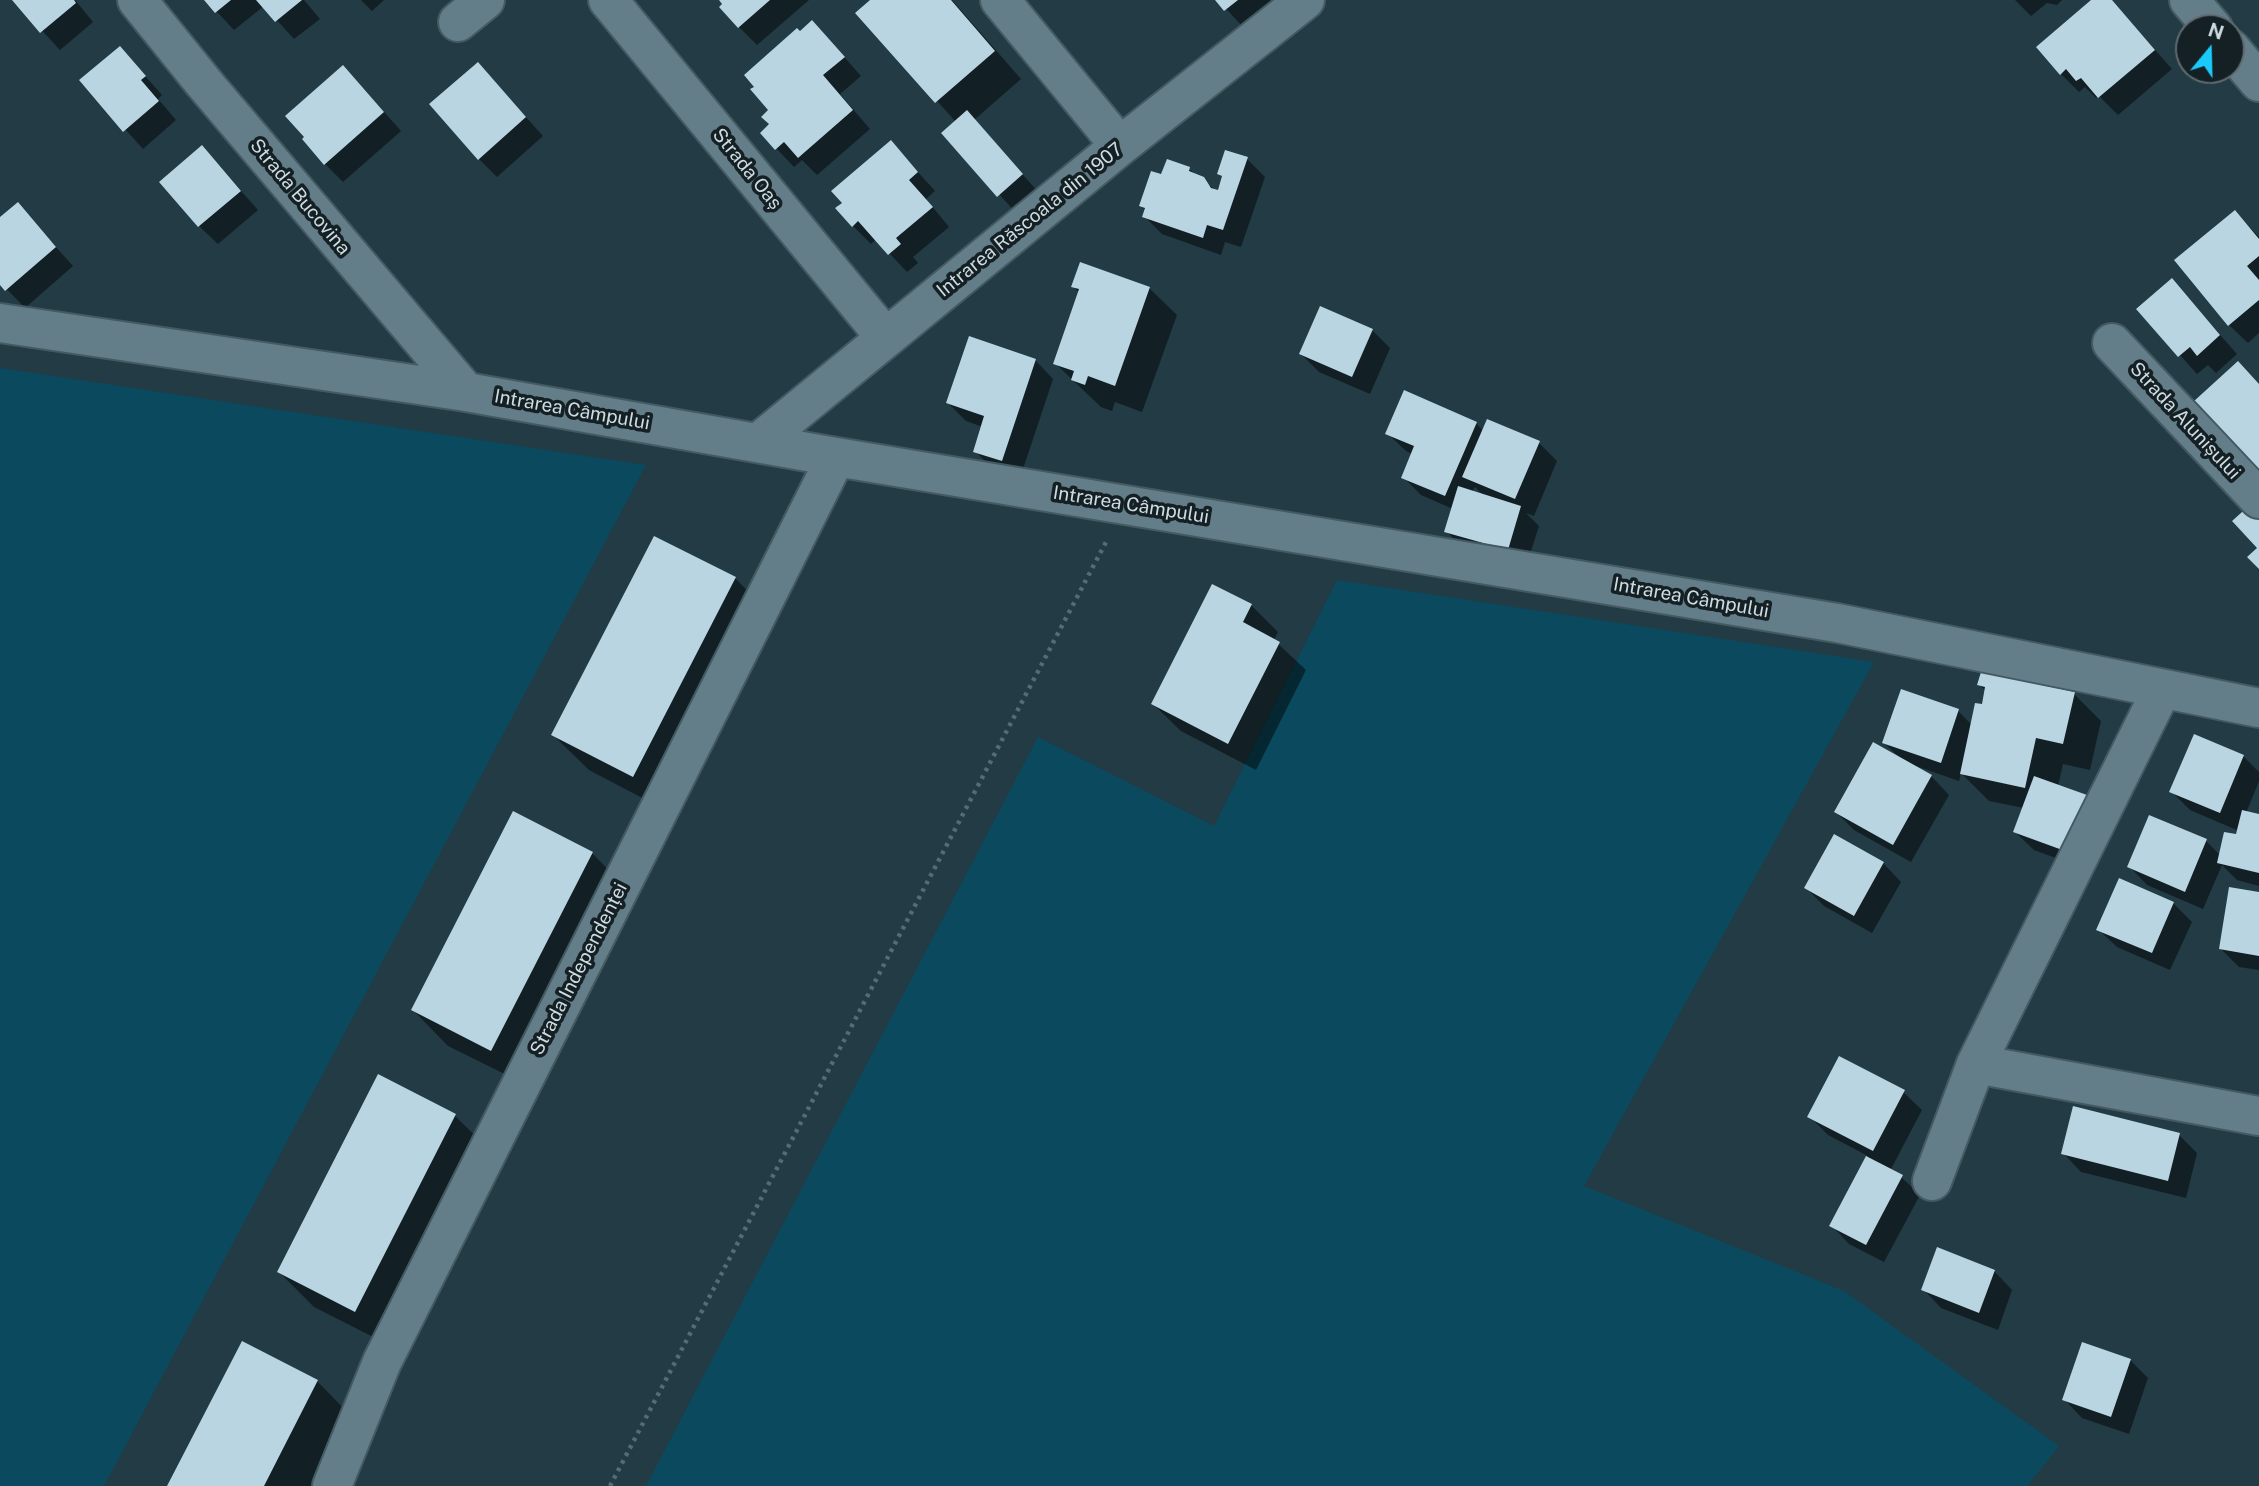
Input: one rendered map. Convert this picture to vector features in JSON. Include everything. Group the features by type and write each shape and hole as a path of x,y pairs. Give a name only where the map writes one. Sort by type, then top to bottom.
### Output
{"street":[{"name":"Strada Bucovina","path":"137,0 204,83 467,392"},
{"name":"Strada Oaș","path":"608,0 886,338"},
{"path":"1000,0 1120,146"},
{"name":"Intrarea Răscoala din 1907","path":"758,443 1120,146 1304,0"},
{"path":"2189,0 2201,14"},
{"path":"2245,66 2259,82"},
{"name":"Intrarea Câmpului","path":"0,323 467,392 836,457 1837,623 2259,708"},
{"name":"Strada Alunișului","path":"2112,343 2259,499"},
{"name":"Strada Independenței","path":"332,1486 388,1350 836,457"},
{"path":"1932,1181 1976,1064 2162,689"},
{"path":"1976,1064 2259,1116"}],"path":[{"path":"610,1486 1126,503"}],"shaded area":[{"path":"0,368 646,465 104,1486 0,1486"},
{"path":"1337,580 1874,662 1584,1186 1844,1291 2059,1446 2027,1486 646,1486 1038,737 1214,826"}],"building":[{"path":"12,0 74,0 76,3 40,33"},
{"path":"204,0 231,0 215,13"},
{"path":"256,0 302,0 275,22"},
{"path":"719,0 770,0 738,28 719,7 722,4"},
{"path":"870,0 951,0 995,51 935,103 855,13"},
{"path":"1215,0 1238,0 1224,11"},
{"path":"2091,0 2112,0 2155,50 2098,98 2081,78 2076,81 2066,69 2060,75 2036,47"},
{"path":"812,20 845,57 823,75 853,110 798,158 784,142 775,150 760,133 769,124 761,117 768,110 750,89 754,87 744,75 797,28 800,31"},
{"path":"120,46 146,76 141,80 159,101 123,132 79,80"},
{"path":"478,62 526,117 478,160 429,104"},
{"path":"343,65 384,112 324,165 285,116"},
{"path":"967,110 1023,174 997,197 941,133"},
{"path":"891,140 918,172 909,180 933,207 896,238 901,244 888,255 858,221 852,227 835,208 842,203 831,191"},
{"path":"202,145 241,191 198,227 159,182"},
{"path":"1225,150 1248,157 1223,230 1207,225 1203,238 1142,217 1145,208 1139,206 1151,171 1161,174 1167,159 1190,167 1189,171 1204,177 1211,188 1218,190 1222,176 1217,174"},
{"path":"18,202 56,247 5,291 0,285 0,217"},
{"path":"2235,210 2259,239 2259,256 2247,266 2259,280 2259,300 2228,326 2174,260"},
{"path":"1080,262 1150,287 1115,386 1088,376 1085,385 1071,380 1074,371 1053,364 1079,289 1071,287"},
{"path":"2172,278 2220,335 2197,356 2190,347 2178,357 2136,309"},
{"path":"1320,306 1373,329 1352,377 1299,354"},
{"path":"969,336 1036,359 1002,461 973,452 984,416 946,403"},
{"path":"2238,361 2259,384 2259,472 2193,402"},
{"path":"1404,390 1477,422 1445,496 1401,478 1414,446 1385,434"},
{"path":"1487,419 1540,441 1515,499 1462,477"},
{"path":"1458,486 1521,506 1508,550 1444,532"},
{"path":"2251,504 2259,513 2259,569 2247,557 2257,548 2232,521"},
{"path":"654,536 736,577 633,777 551,735"},
{"path":"1212,584 1252,604 1243,622 1280,642 1228,744 1151,704"},
{"path":"1981,672 2075,692 2063,744 2036,738 2025,788 1960,774 1975,703 1982,704 1985,687 1977,685"},
{"path":"1901,689 1959,709 1941,763 1882,743"},
{"path":"2194,734 2244,755 2220,813 2169,792"},
{"path":"1873,742 1932,775 1893,845 1834,812"},
{"path":"2034,776 2087,795 2065,851 2013,832"},
{"path":"2242,810 2259,814 2259,873 2217,863 2224,832 2236,834"},
{"path":"513,811 593,852 491,1051 411,1010"},
{"path":"2149,815 2207,839 2185,892 2127,867"},
{"path":"1834,834 1884,862 1854,916 1804,888"},
{"path":"2119,878 2174,902 2152,953 2096,930"},
{"path":"2229,887 2259,892 2259,956 2219,949"},
{"path":"1839,1056 1905,1090 1873,1151 1807,1117"},
{"path":"378,1074 456,1114 355,1312 277,1272"},
{"path":"2073,1106 2180,1133 2168,1181 2061,1154"},
{"path":"1866,1156 1903,1175 1866,1245 1829,1226"},
{"path":"1937,1247 1995,1270 1979,1313 1921,1290"},
{"path":"242,1341 318,1380 264,1486 167,1486"},
{"path":"2082,1342 2131,1359 2111,1417 2062,1400"}]}
